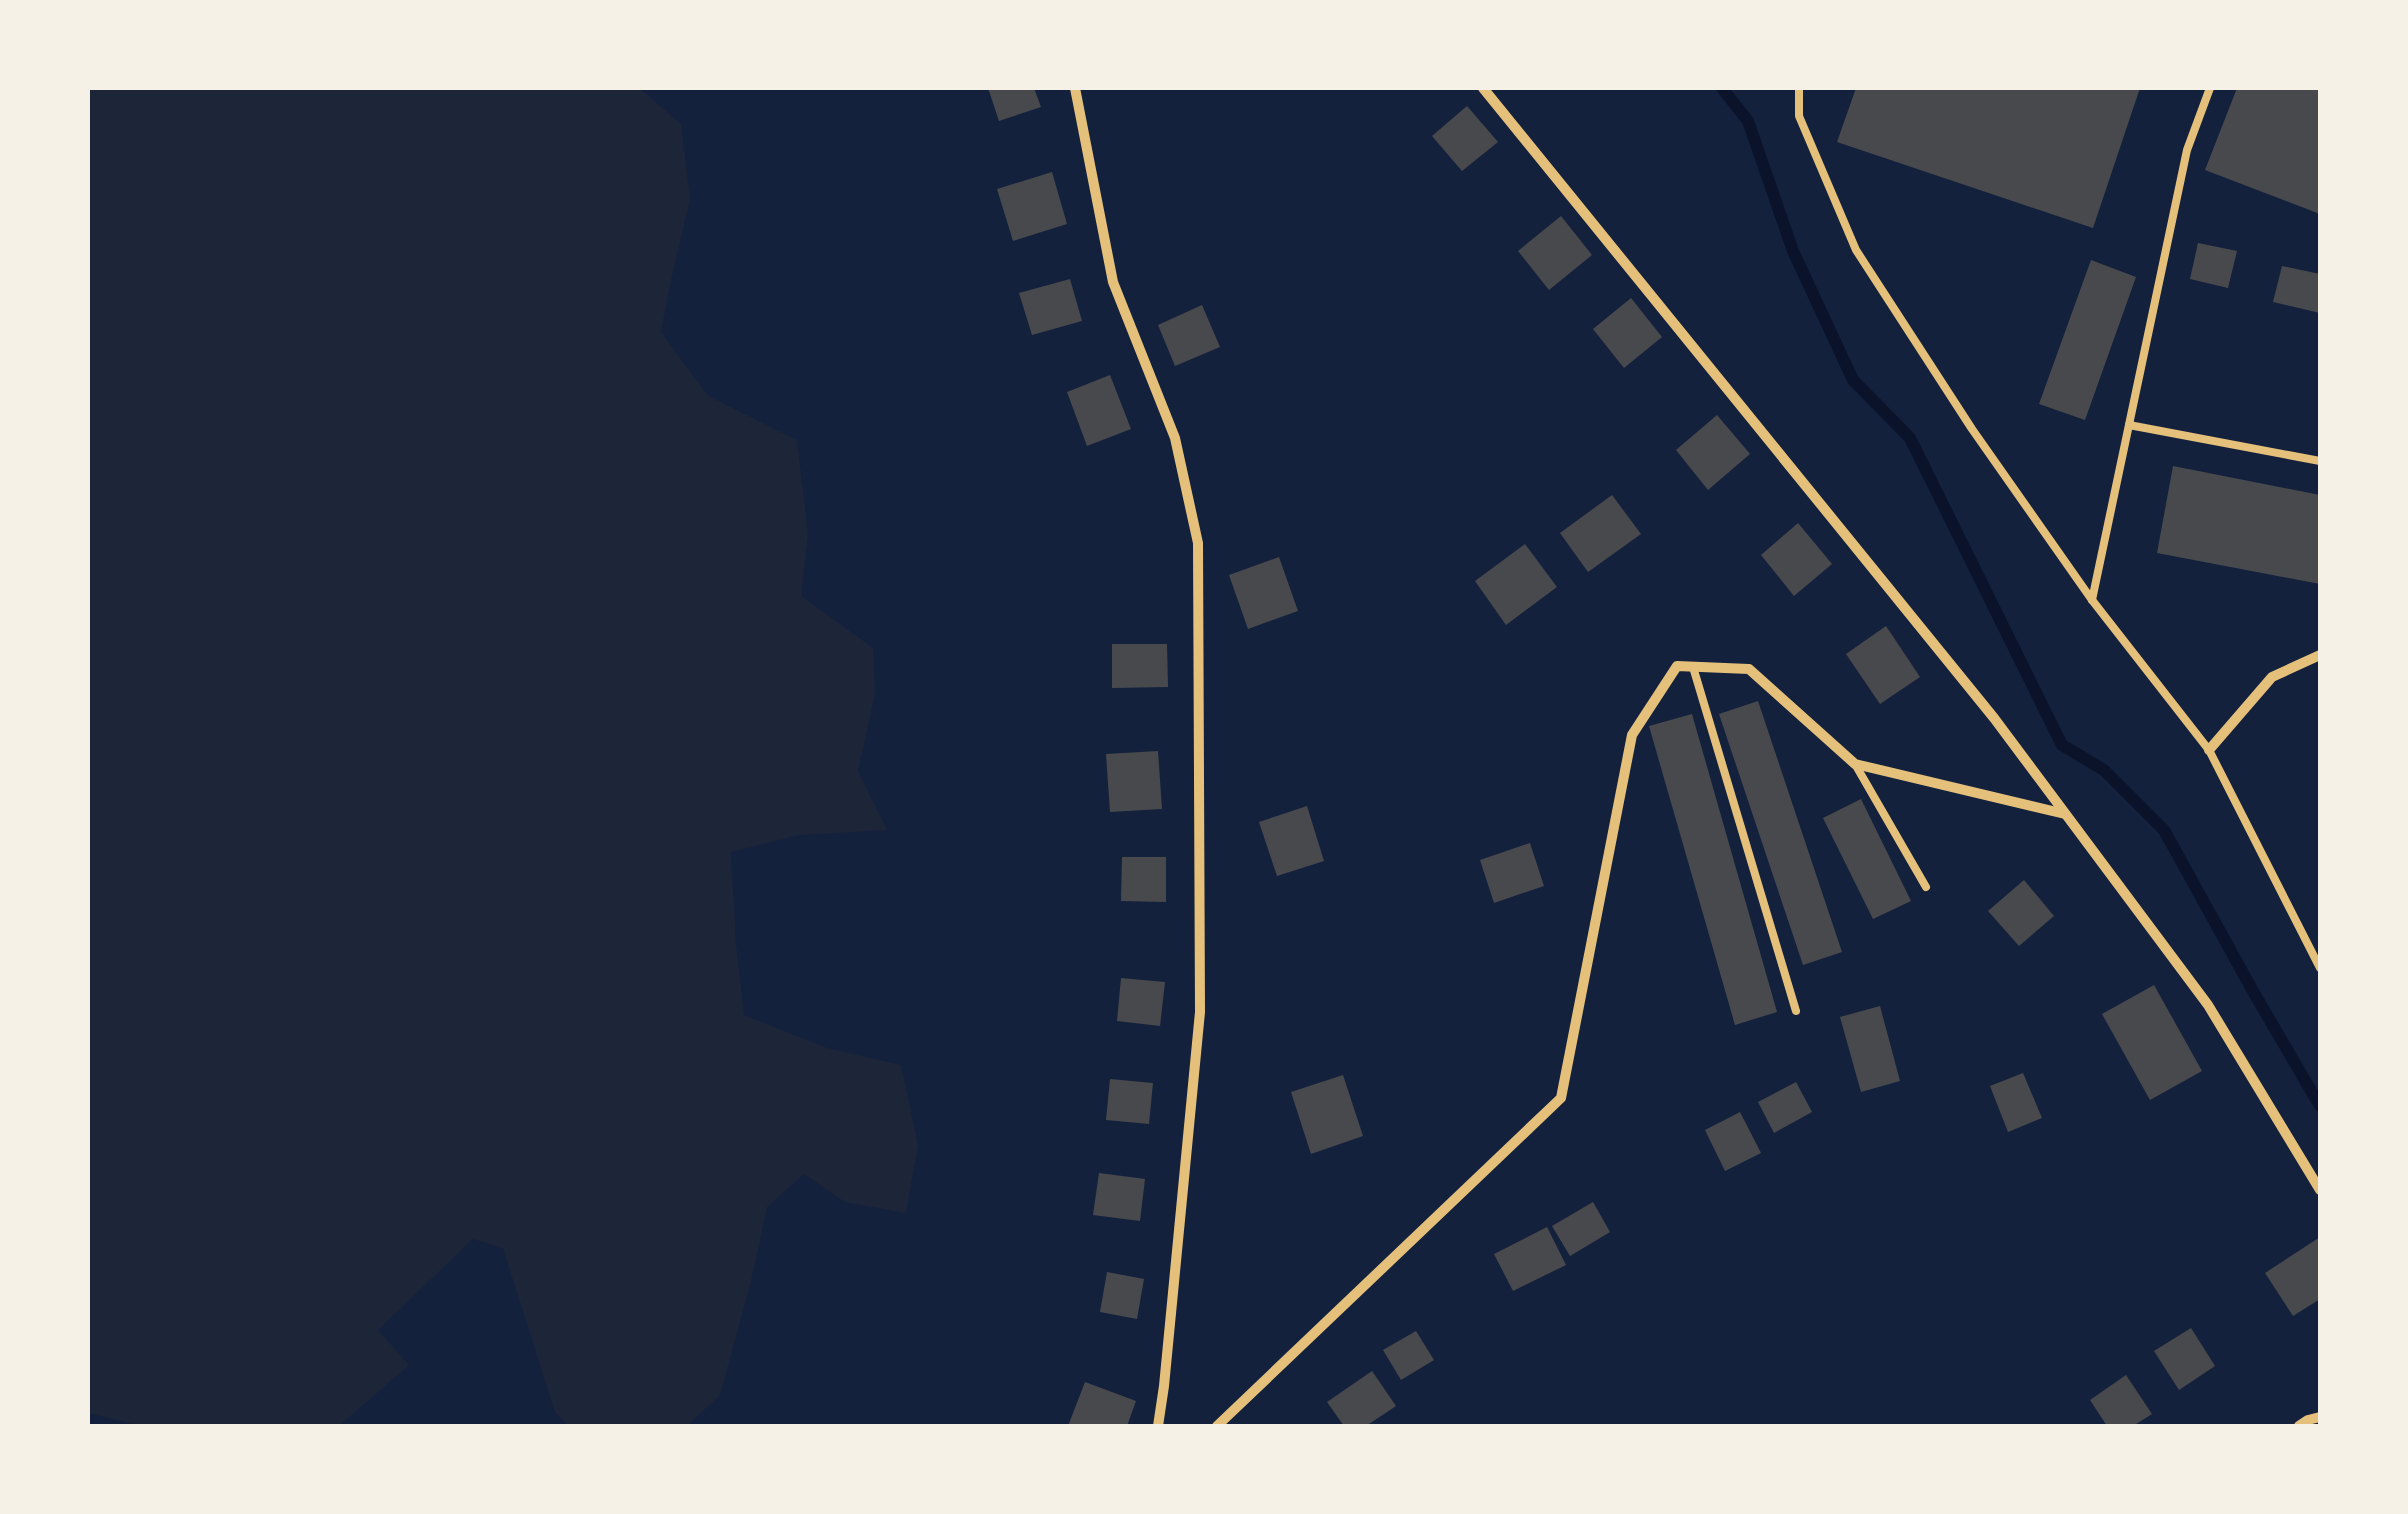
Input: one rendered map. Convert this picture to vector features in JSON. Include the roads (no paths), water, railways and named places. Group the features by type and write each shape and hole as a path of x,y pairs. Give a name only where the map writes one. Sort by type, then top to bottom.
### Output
{"street":[{"path":"1074,88 1113,282 1175,438 1198,543 1200,1012 1158,1426"},
{"path":"1483,88 1994,718 2208,1005 2320,1190"},
{"path":"2209,750 2272,678 2320,655"},
{"path":"1218,1426 1562,1098 1632,735 1677,666 1749,669 1855,764 2066,814"},
{"path":"2299,1426 2320,1417"}],"lane":[{"path":"1799,88 1799,116 1856,250 1972,428 2092,600 2209,750 2320,968"},
{"path":"2092,600 2187,150 2210,88"},
{"path":"2129,425 2320,461"},
{"path":"1693,667 1796,1011"},
{"path":"1855,764 1926,888"}],"waterway":[{"path":"1722,88 1748,121 1793,251 1853,380 1910,438 2062,745 2104,770 2164,830 2320,1106"}]}
